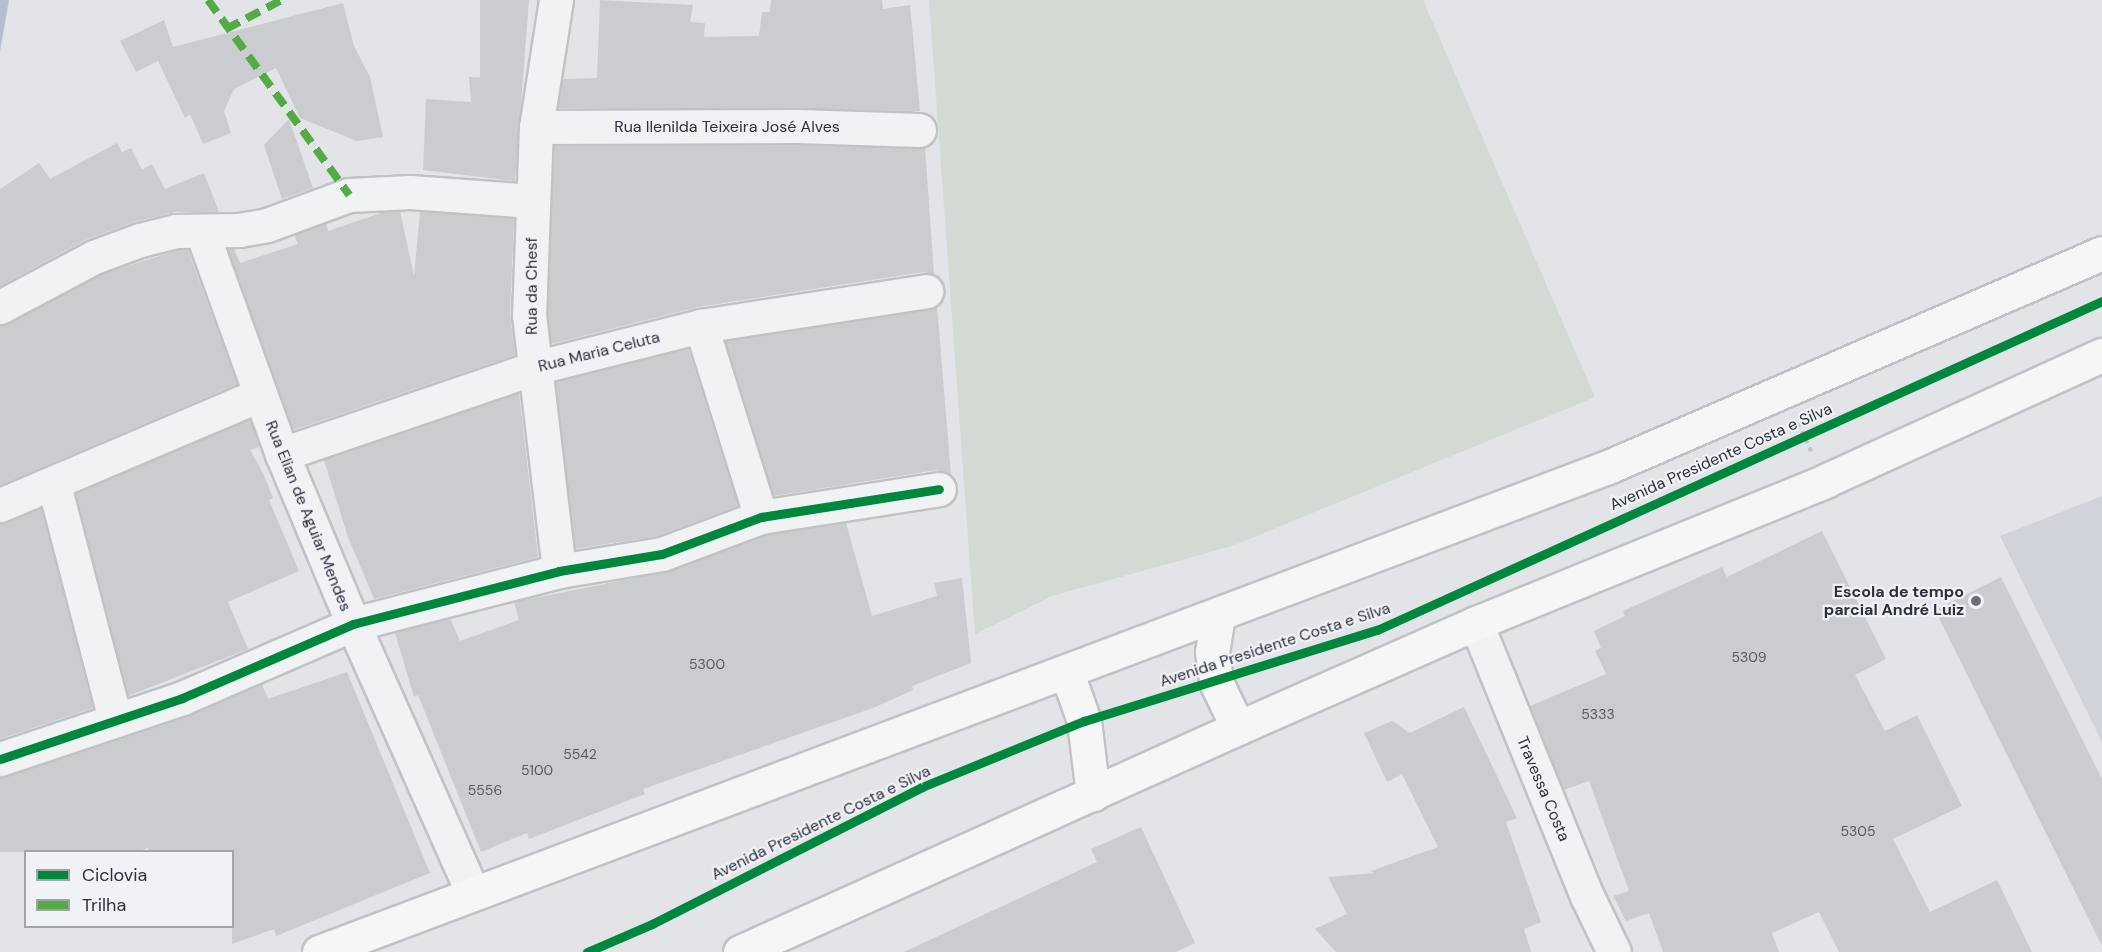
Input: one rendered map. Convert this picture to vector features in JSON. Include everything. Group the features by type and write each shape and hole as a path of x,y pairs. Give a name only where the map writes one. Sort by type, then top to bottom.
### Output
{"main road":[{"name":"Avenida Presidente Costa e Silva","path":"319,952 1066,673 1608,467 2102,253"},
{"path":"740,952 1476,623 1825,481 2102,355"},
{"path":"1218,615 1212,652 1216,682 1238,728"},
{"path":"1066,673 1084,722 1093,794"}],"street":[{"name":"Rua da Chesf","path":"556,0 536,127 529,315 559,571"},
{"name":"Rua Ilenilda Teixeira José Alves","path":"536,127 798,126 919,130"},
{"path":"0,306 94,257 140,240 176,231 202,232 267,225 349,195 410,192 533,201"},
{"name":"Rua Elian de Aguiar Mendes","path":"202,232 259,395 282,453 353,624 473,893"},
{"name":"Rua Maria Celuta","path":"282,453 534,368 701,326 926,291"},
{"path":"701,326 761,517"},
{"path":"0,505 54,485 259,395"},
{"path":"54,485 115,720"},
{"path":"0,759 182,698 353,624 559,571 662,554 761,517 939,489"},
{"name":"Travessa Costa","path":"1476,623 1587,896 1614,952"}],"path":[{"path":"1797,420 1800,438 1813,456"}],"shaded area":[{"path":"929,0 1423,0 1595,397 1232,546 1052,596 975,634"},
{"path":"2102,496 2102,742 2000,536"}],"water":[{"path":"0,0 9,0 0,51"}],"building":[{"path":"480,0 529,0 515,181 423,170 426,99 471,102 469,77 480,77"},
{"path":"600,0 693,5 690,22 705,23 704,37 759,36 762,12 770,12 771,0 882,0 883,9 910,5 920,111 558,108 563,79 597,78"},
{"path":"343,3 354,46 370,77 383,137 357,141 300,118 276,68 234,89 224,111 231,133 203,144 190,114 185,118 158,61 136,72 120,41 164,20 173,47"},
{"path":"289,119 313,188 282,199 264,145"},
{"path":"117,143 122,152 131,148 142,170 152,164 165,189 204,173 219,212 175,212 134,222 85,240 0,286 0,189 39,163 50,179"},
{"path":"554,146 925,147 934,274 923,272 698,307 551,344 548,314"},
{"path":"400,211 414,276 420,212 514,218 510,314 515,355 293,430 228,249 234,249 240,263 298,244 294,235 326,223 328,231 384,212"},
{"path":"178,250 188,250 237,384 0,485 0,326 102,274"},
{"path":"937,306 951,475 936,470 774,496 725,341"},
{"path":"688,348 738,506 657,536 575,549 556,382"},
{"path":"519,393 538,557 374,599 348,537 324,460"},
{"path":"250,419 259,447 250,450 263,473 273,498 269,500 299,571 228,602 248,649 128,696 76,493"},
{"path":"41,508 93,708 0,739 0,523"},
{"path":"846,523 872,616 937,596 934,583 962,578 971,663 912,686 913,690 873,708 643,789 645,794 529,839 527,833 481,852 418,695 414,697 395,633 450,618 460,641 519,620 514,602 665,572 766,535"},
{"path":"1822,531 1886,659 1855,675 1885,731 1917,715 1962,806 1893,839 1930,912 1997,880 2032,952 1839,952 1819,912 1772,933 1779,952 1663,952 1649,913 1626,921 1613,896 1629,891 1589,781 1564,790 1530,706 1606,674 1595,651 1601,648 1594,631 1625,616 1623,611 1722,567 1727,577"},
{"path":"2001,577 2102,779 2102,946 1935,610"},
{"path":"347,672 430,873 276,936 274,929 232,944 234,850 148,850 148,848 142,850 0,852 0,777 188,716 262,684 268,699"},
{"path":"1464,707 1517,818 1506,822 1541,922 1524,929 1531,952 1336,952 1315,929 1347,914 1328,877 1374,873 1371,871 1438,847 1402,774 1387,782 1364,733 1392,721 1410,733"},
{"path":"1141,827 1195,943 1176,952 904,952 1097,862 1091,849"}],"marked path":[{"path":"208,0 349,195"},
{"path":"226,29 282,0"}],"cycle path":[{"path":"587,952 652,924 922,787 1084,721 1377,630 2102,301"},
{"path":"0,759 182,698 353,624 559,571 662,554 761,517 939,489"}],"place":[{"name":"Escola de tempo parcial André Luiz","path":"1976,601"}]}
